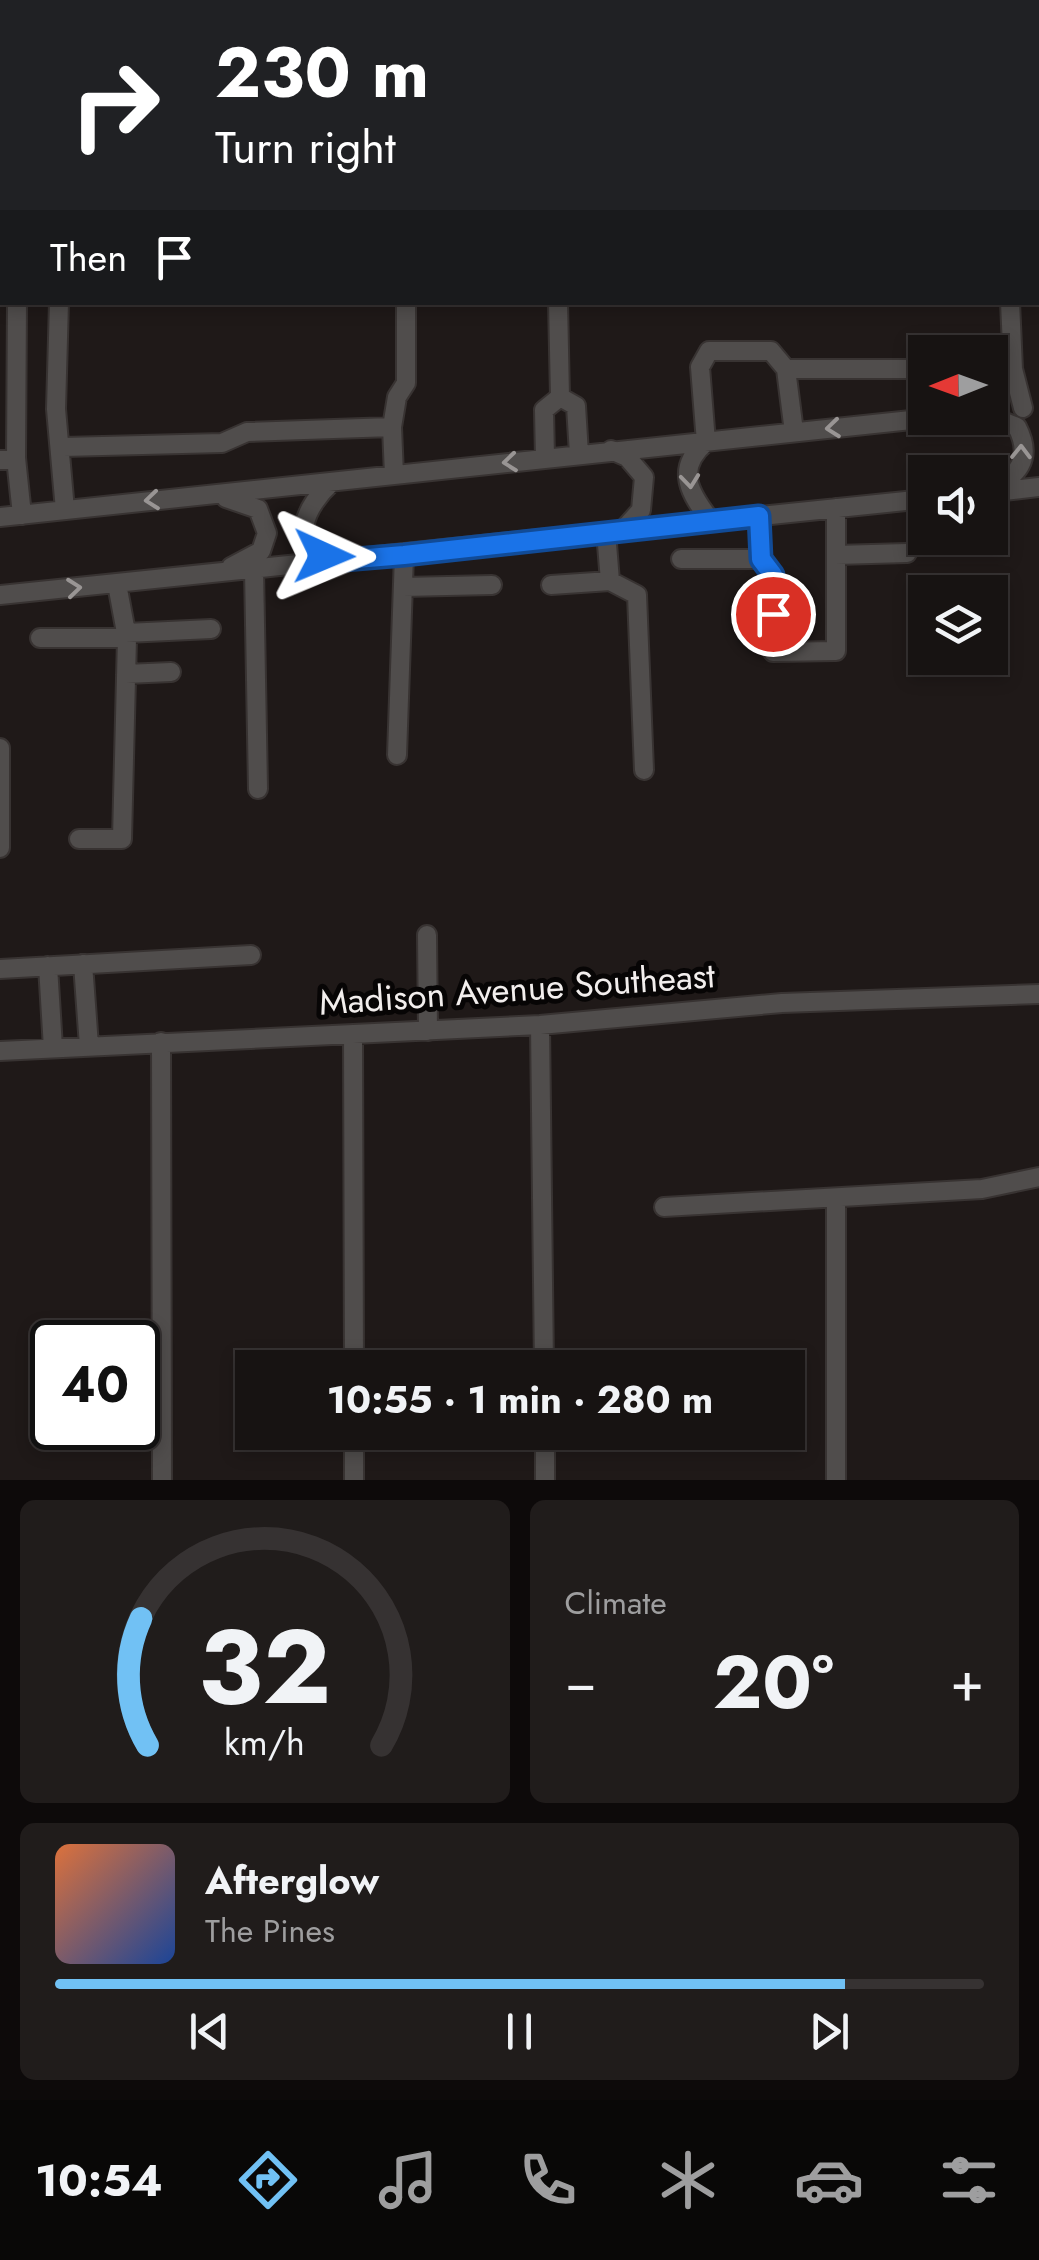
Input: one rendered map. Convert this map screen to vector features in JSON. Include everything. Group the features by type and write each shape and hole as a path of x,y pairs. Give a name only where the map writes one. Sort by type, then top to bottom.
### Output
{"street":[{"path":"18,305 8,459 22,515"},
{"path":"58,305 56,409 65,510"},
{"path":"394,475 392,427 397,398 406,383 406,305"},
{"path":"558,305 560,397"},
{"path":"1010,305 1013,369 1031,407"},
{"path":"711,521 695,503 687,483 689,462 706,442 702,356 709,351 771,351 786,369 794,432"},
{"path":"786,369 908,369"},
{"path":"1008,369 1013,369"},
{"path":"560,397 576,406 580,454"},
{"path":"545,458 544,410 560,397"},
{"path":"0,517 908,420"},
{"path":"1008,422 1018,427 1025,449 1018,473 1008,480"},
{"path":"62,448 222,442 247,432 392,427"},
{"path":"610,581 615,531 641,510 644,478 626,457 611,450"},
{"path":"332,482 310,501 305,531 316,550 344,560"},
{"path":"1008,490 1039,487"},
{"path":"206,494 250,503 258,508 267,532 261,550 216,574"},
{"path":"0,595 908,501"},
{"path":"759,516 761,559 773,575 773,652 836,650 836,508"},
{"path":"836,554 907,553"},
{"path":"397,755 404,555"},
{"path":"681,559 761,559"},
{"path":"254,570 258,788"},
{"path":"550,585 610,581 637,595 644,770"},
{"path":"79,839 122,839 126,635 117,584"},
{"path":"402,587 492,585"},
{"path":"40,638 211,629"},
{"path":"126,674 171,672"},
{"path":"0,748 0,848"},
{"path":"427,935 428,1030"},
{"path":"0,969 251,956"},
{"path":"83,964 89,1046"},
{"path":"48,966 52,1048"},
{"name":"Madison Avenue Southeast","path":"0,1051 540,1025 782,1003 1039,994"},
{"path":"540,1025 544,1350"},
{"path":"353,1034 354,1350"},
{"path":"162,1042 162,1480"},
{"path":"664,1207 982,1189 1039,1177"},
{"path":"836,1198 836,1480"},
{"path":"354,1450 354,1480"},
{"path":"545,1450 545,1480"}],"route":[{"path":"324,556 344,560 404,555 759,516 761,559 773,575 773,614"}]}
